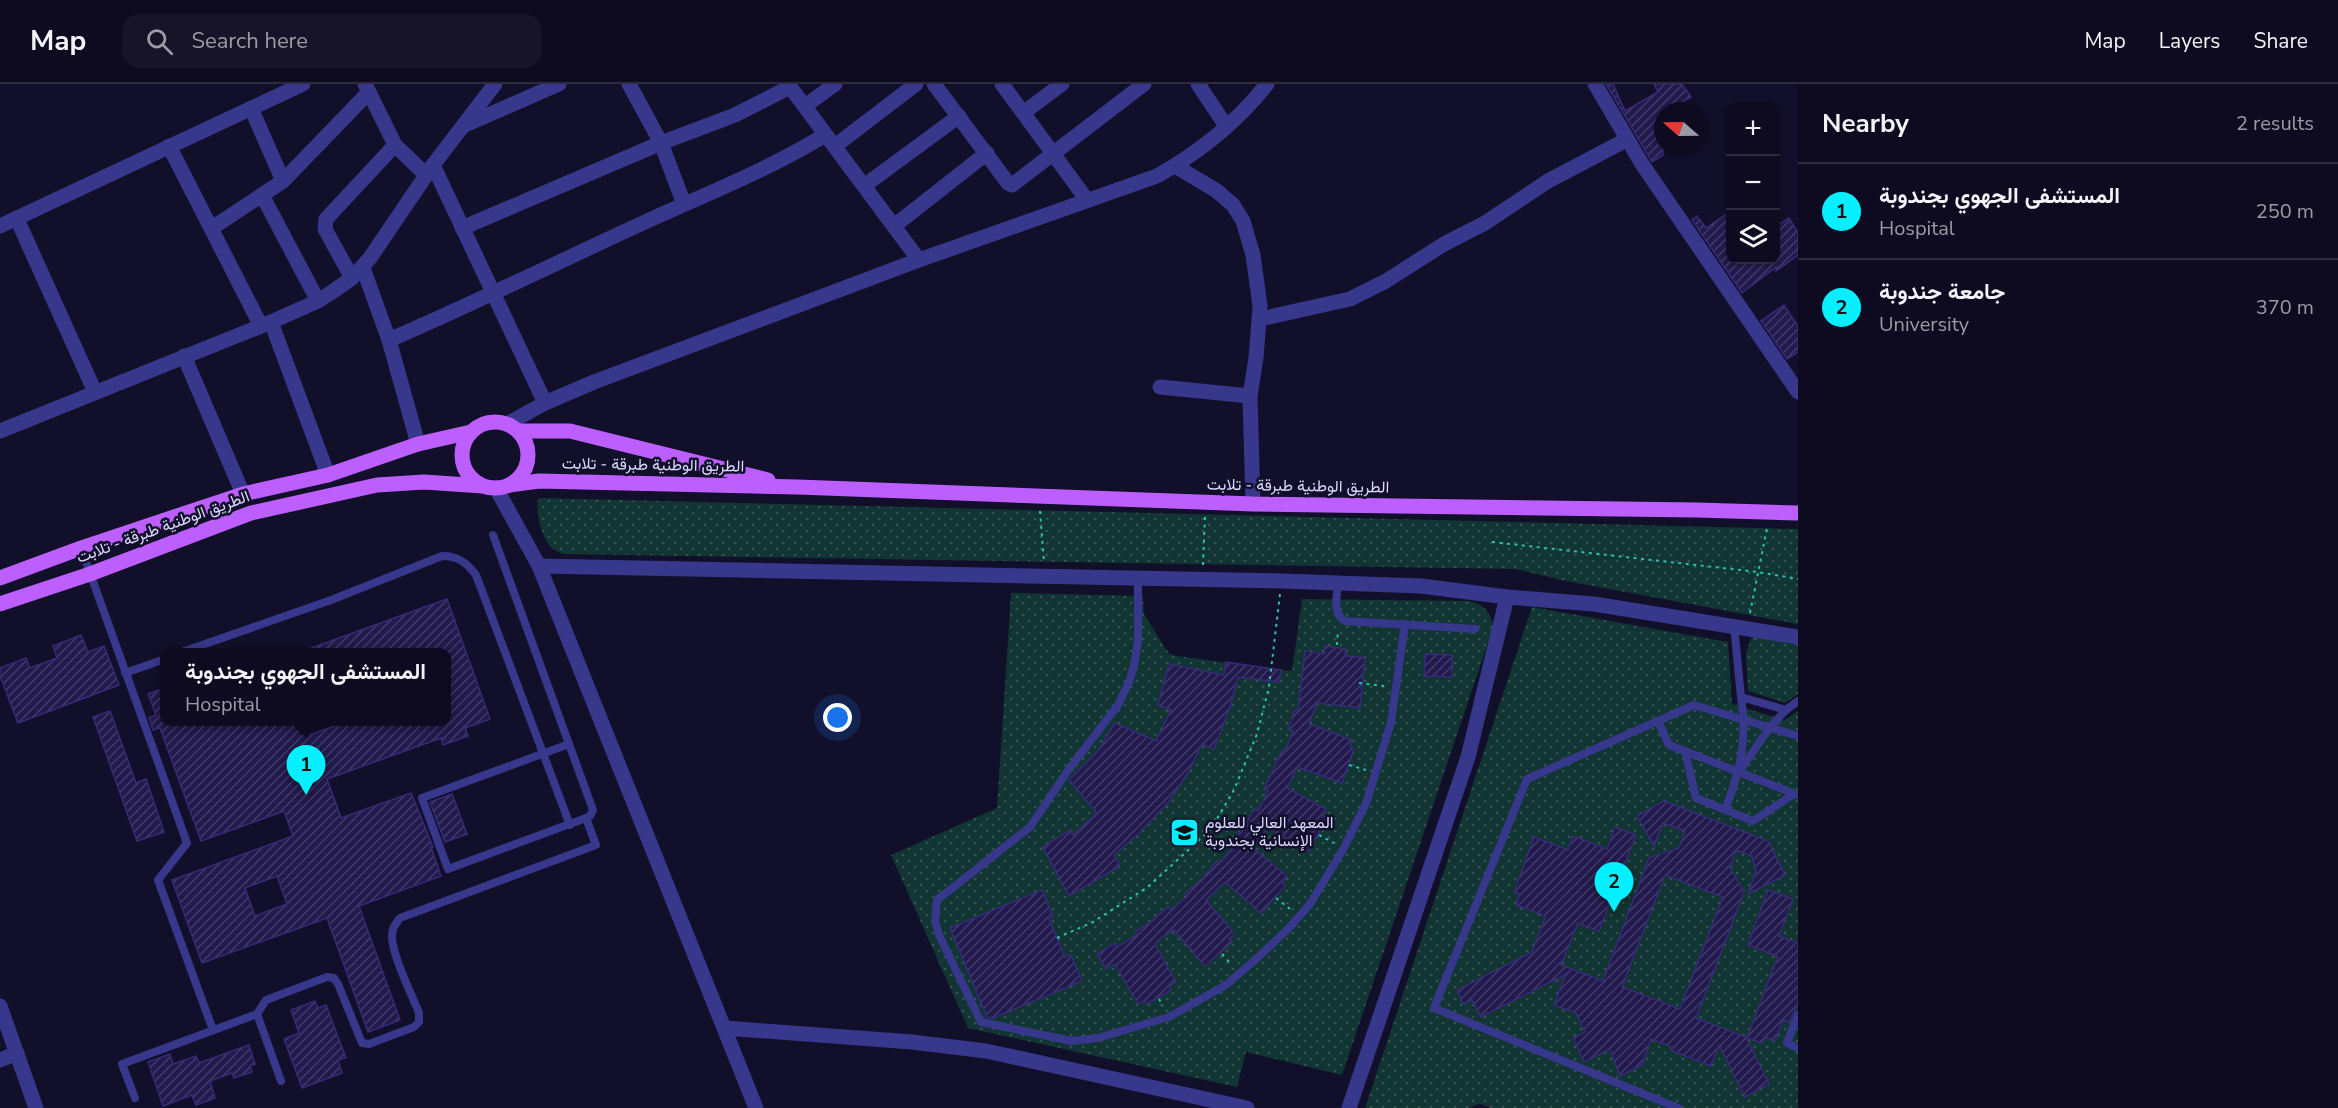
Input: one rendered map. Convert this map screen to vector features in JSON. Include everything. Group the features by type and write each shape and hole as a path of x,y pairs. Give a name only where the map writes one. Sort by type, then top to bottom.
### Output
{"main road":[{"path":"488,423 513,428 525,440 528,450 525,471 518,480 496,487 474,481 463,462 462,452 471,432 488,423"},
{"name":"الطريق الوطنية طبرقة - تلابت","path":"513,428 570,431 798,487"},
{"name":"الطريق الوطنية طبرقة - تلابت","path":"0,578 81,548 243,494 328,475 418,444 471,432"},
{"name":"الطريق الوطنية طبرقة - تلابت","path":"0,604 90,574 262,510 377,485 424,482 496,487 539,481 798,487 1253,504 1798,513"}],"street":[{"path":"0,226 303,84"},
{"path":"0,431 318,301 357,273 429,170 495,84"},
{"path":"462,126 559,84"},
{"path":"629,84 662,143 684,204"},
{"path":"805,106 835,84"},
{"path":"389,340 684,204 830,141 916,84"},
{"path":"934,84 1012,185 1144,84"},
{"path":"1002,84 1087,200"},
{"path":"1023,113 1062,84"},
{"path":"1198,84 1226,126"},
{"path":"513,428 544,404 594,382 919,260 1157,176 1174,166 1226,126 1250,104 1267,84"},
{"path":"1595,84 1626,140 1798,392"},
{"path":"462,228 662,143 735,116 789,85 919,260"},
{"path":"213,228 283,181 367,88 395,145 429,170 462,228 544,404"},
{"path":"251,108 283,181"},
{"path":"864,186 958,116"},
{"path":"1260,319 1350,299 1386,281 1444,244 1485,223 1548,181 1626,140"},
{"path":"395,145 326,219 325,229 357,273 389,340 418,444"},
{"path":"169,146 266,324 328,475"},
{"path":"894,226 987,153"},
{"path":"1174,166 1217,191 1233,205 1243,221 1253,255 1259,292 1260,319 1250,396 1253,504"},
{"path":"262,195 318,301"},
{"path":"17,219 95,392"},
{"path":"184,356 243,494"},
{"path":"1160,387 1250,396"},
{"path":"496,487 539,566 756,1108"},
{"path":"539,566 1282,581 1421,586 1507,597 1594,604 1798,637"},
{"path":"1349,1108 1468,757 1507,597"},
{"path":"0,1006 36,1108"},
{"path":"725,1028 912,1042 986,1051 1247,1108"},
{"path":"0,1060 17,1053"}],"lane":[{"path":"493,535 569,744 593,810 586,819 448,869 422,798 569,744"},
{"path":"81,548 187,843 158,880 213,1030"},
{"path":"193,648 331,600 442,556 454,556 467,563 476,575 570,825"},
{"path":"1138,578 1136,649 1129,682 1118,705 1069,769 1029,827 937,900 934,909 939,935 981,1022 1072,1041 1098,1038 1169,1017 1226,985 1299,917 1310,904 1344,848 1364,809 1377,774 1391,722 1405,624"},
{"path":"1338,583 1336,607 1340,618 1345,621 1475,629"},
{"path":"1725,810 1739,772 1745,720 1741,697 1741,627"},
{"path":"125,673 160,660"},
{"path":"1741,697 1786,710"},
{"path":"1739,772 1770,728 1786,710 1798,701"},
{"path":"1678,1108 1434,1008 1527,779 1694,705 1798,736"},
{"path":"1658,721 1669,745 1796,794"},
{"path":"1685,751 1696,798 1753,821 1796,794"},
{"path":"135,1098 122,1064 257,1014 266,1000 327,977 334,978 338,984 362,1043 369,1044 414,1027 419,1022 419,1013 393,946 391,933 395,924 400,918 596,845 586,819"},
{"path":"257,1014 281,1081"},
{"path":"1798,1015 1787,1043 1798,1048"}],"path":[{"path":"1038,495 1045,576"},
{"path":"1203,580 1205,502"},
{"path":"1741,627 1758,572 1770,513"},
{"path":"1492,542 1758,572 1798,579"},
{"path":"1057,938 1093,922 1148,887 1211,829 1234,790 1257,734 1269,687 1282,581"},
{"path":"1359,683 1396,688"},
{"path":"1349,765 1377,774"},
{"path":"1319,835 1344,848"},
{"path":"1276,898 1299,917"},
{"path":"1222,954 1239,973"}],"green space":[{"path":"538,498 1798,529 1798,624 1561,580 1516,569 563,554 551,547 541,529"},
{"name":"المعهد العالي للعلوم الإنسانية بجندوبة","path":"1011,593 1143,596 1144,614 1170,654 1292,671 1302,599 1469,601 1483,607 1489,613 1493,628 1342,1075 1246,1052 1237,1087 968,1028 891,855 997,808"},
{"path":"1532,607 1728,642 1732,704 1784,720 1798,711 1798,1108 1491,1108 1479,1104 1469,1108 1365,1108"},
{"path":"1752,636 1798,644 1798,694 1785,703 1748,691 1746,653"}],"building":[{"path":"1606,84 1613,84 1625,111 1658,92 1654,84 1682,84 1691,97 1682,102 1654,102 1654,156 1661,156 1652,162"},
{"path":"1726,214 1726,264 1780,264 1780,224 1789,218 1798,233 1798,255 1776,271 1776,267 1742,293 1692,220 1697,216 1706,228"},
{"path":"1784,305 1798,326 1798,352 1787,359 1761,321"},
{"path":"447,599 490,719 465,728 468,736 443,745 441,738 327,779 341,818 411,793 433,847 431,847 441,876 359,906 400,1020 368,1032 327,918 202,963 172,880 293,836 284,811 201,841 160,728 153,730 149,718 156,715 148,694 160,690 160,726 306,726 309,735 335,726 451,726 451,648 311,648","holes":["277,876 287,904 255,916 245,888"]},
{"path":"81,635 88,652 104,646 119,685 18,723 0,676 0,668 26,658 30,668 57,658 53,646"},
{"path":"1325,646 1346,649 1345,656 1365,658 1360,708 1317,703 1309,724 1352,740 1350,747 1354,749 1342,783 1297,767 1287,788 1326,809 1322,816 1326,818 1309,851 1267,828 1253,848 1287,876 1282,882 1285,886 1261,913 1225,882 1206,900 1235,934 1229,939 1232,942 1205,966 1174,930 1162,937 1155,944 1176,982 1169,986 1171,990 1147,1004 1145,1000 1138,1004 1115,964 1106,969 1097,954 1115,943 1117,947 1137,935 1135,932 1168,907 1171,910 1188,896 1185,893 1202,879 1217,861 1219,864 1234,847 1231,844 1244,828 1254,809 1258,811 1268,791 1264,789 1282,751 1285,752 1293,731 1288,729 1295,710 1298,711 1305,651 1324,654"},
{"path":"1425,654 1452,655 1452,677 1424,676"},
{"path":"1226,662 1281,670 1279,682 1238,677 1230,707 1214,749 1202,744 1188,773 1168,803 1114,855 1120,866 1069,896 1043,847 1070,830 1073,835 1097,813 1069,780 1098,751 1115,723 1156,741 1171,710 1158,705 1169,664 1224,675"},
{"path":"110,711 136,783 146,779 164,832 137,841 93,717"},
{"path":"452,794 467,834 445,842 430,802"},
{"path":"1664,801 1768,841 1785,875 1748,894 1756,871 1752,856 1736,850 1730,867 1744,892 1696,1018 1746,1037 1769,1084 1745,1097 1719,1045 1711,1066 1672,1051 1670,1046 1651,1039 1642,1065 1620,1076 1610,1049 1584,1062 1573,1038 1585,1032 1576,1013 1554,1005 1566,974 1481,1017 1472,1000 1463,1004 1457,990 1532,952 1546,916 1516,905 1520,894 1514,892 1534,837 1568,850 1573,836 1607,849 1615,827 1636,835 1599,931 1578,923 1561,965 1603,981 1649,858 1679,848 1685,831 1663,823 1654,846 1637,816","holes":["1665,875 1723,897 1680,1009 1622,987"]},
{"path":"1042,890 1053,917 1049,919 1065,957 1071,955 1082,981 993,1018 987,1017 950,928"},
{"path":"1768,890 1793,899 1779,936 1798,943 1798,1003 1789,1022 1783,1020 1775,1041 1765,1037 1762,1043 1747,1038 1778,956 1748,945"},
{"path":"315,1001 318,1008 326,1005 346,1058 338,1060 342,1073 302,1088 284,1039 299,1033 291,1010"},
{"path":"249,1045 255,1064 250,1066 252,1072 234,1078 232,1073 210,1081 215,1098 196,1105 192,1095 163,1106 148,1062 170,1054 173,1064 196,1056 199,1063"}],"place":[{"name":"المستشفى الجهوي بجندوبة","path":"306,795"},
{"name":"المعهد العالي للعلوم الإنسانية بجندوبة","path":"1184,832"},
{"name":"جامعة جندوبة","path":"1614,912"}]}
